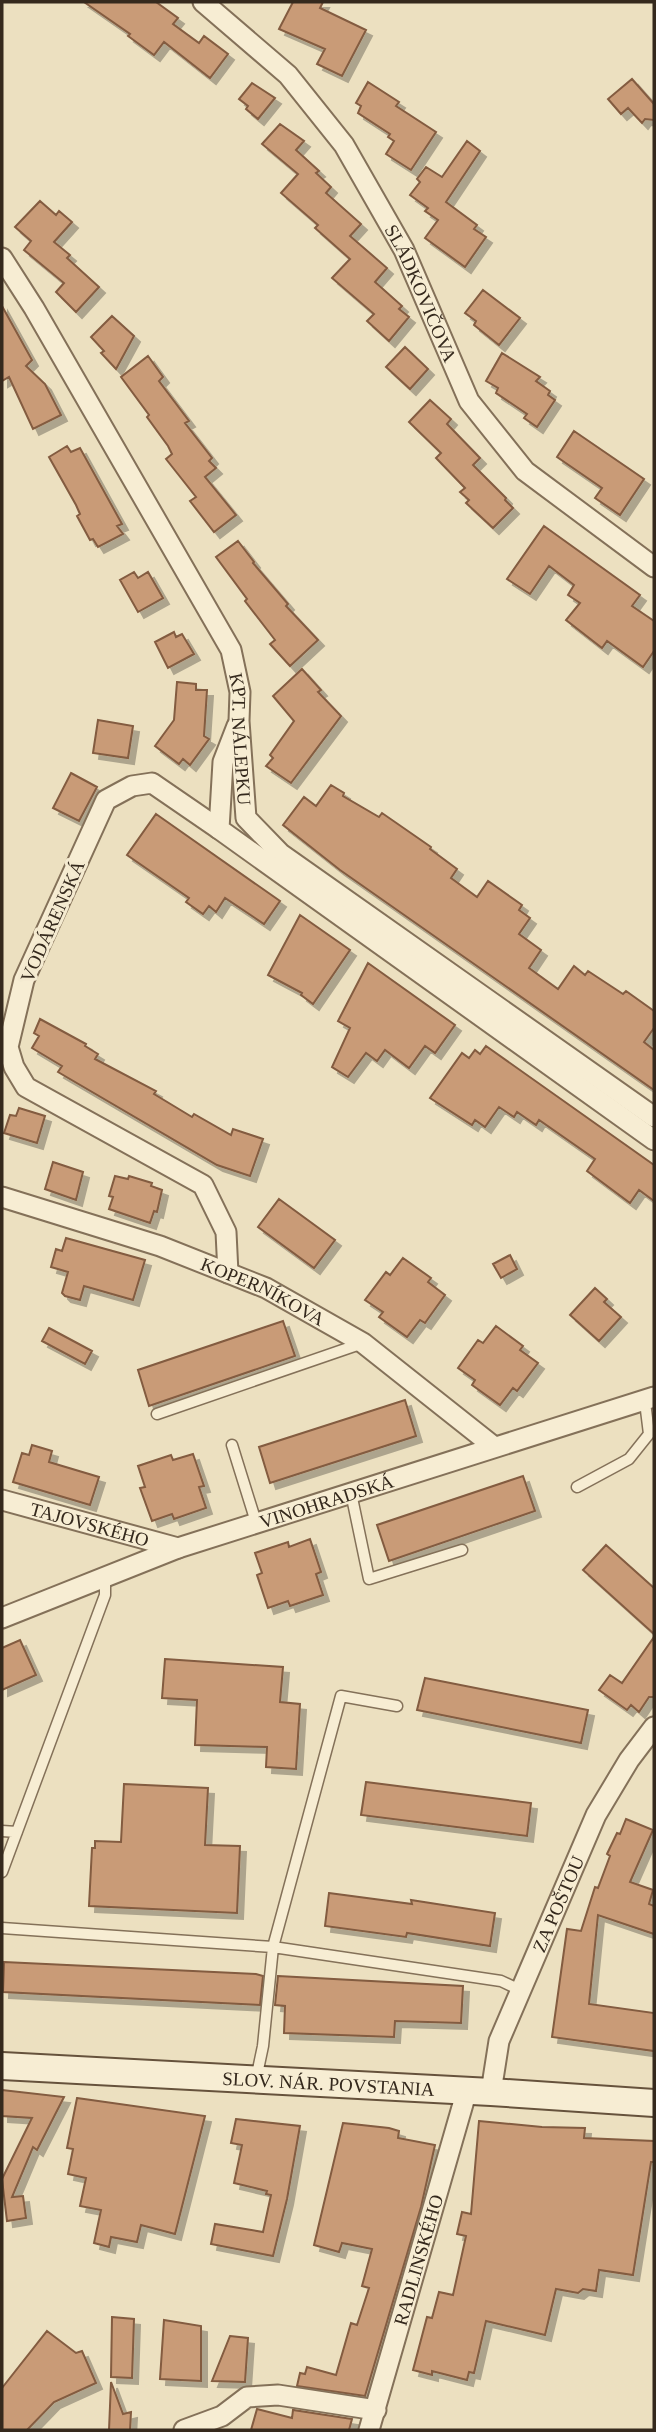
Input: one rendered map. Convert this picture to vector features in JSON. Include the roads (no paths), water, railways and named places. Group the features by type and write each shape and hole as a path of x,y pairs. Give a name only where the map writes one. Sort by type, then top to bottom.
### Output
{"main road":[{"name":"SLOV. NÁR. POVSTANIA","path":"2,2066 654,2103"}],"street":[{"name":"SLÁDKOVIČOVA","path":"203,2 288,75 344,145 404,250 469,401 525,471 654,567"},
{"name":"KPT. NÁLEPKU","path":"2,258 34,308 231,650 240,692 239,721 246,818 281,854 654,1117"},
{"path":"239,721 223,762 219,829 654,1140"},
{"name":"VODÁRENSKÁ","path":"219,829 152,783 132,786 106,800 24,981 8,1047 14,1067 26,1087 203,1185 226,1232 228,1273"},
{"name":"KOPERNÍKOVA","path":"2,1197 160,1246 266,1288 363,1343 492,1446"},
{"name":"VINOHRADSKÁ","path":"2,1618 177,1548 492,1446 648,1399"},
{"name":"TAJOVSKÉHO","path":"2,1500 177,1548"},
{"name":"ZA POŠTOU","path":"479,2091 596,1815 629,1760 654,1727"},
{"name":"RADLINSKÉHO","path":"369,2430 479,2091"},
{"path":"184,2430 222,2416 247,2397 278,2395 376,2410"}],"lane":[{"path":"157,1414 363,1343"},
{"path":"577,1487 629,1459 649,1434 646,1410 648,1399"},
{"path":"232,1445 256,1522"},
{"path":"351,1492 369,1579 462,1550"},
{"path":"2,1872 105,1595 105,1576"},
{"path":"256,2080 263,2046 273,1947 341,1696 397,1706"},
{"path":"2,1831 17,1832"},
{"path":"2,1928 273,1947 501,1981 520,1990"}]}
